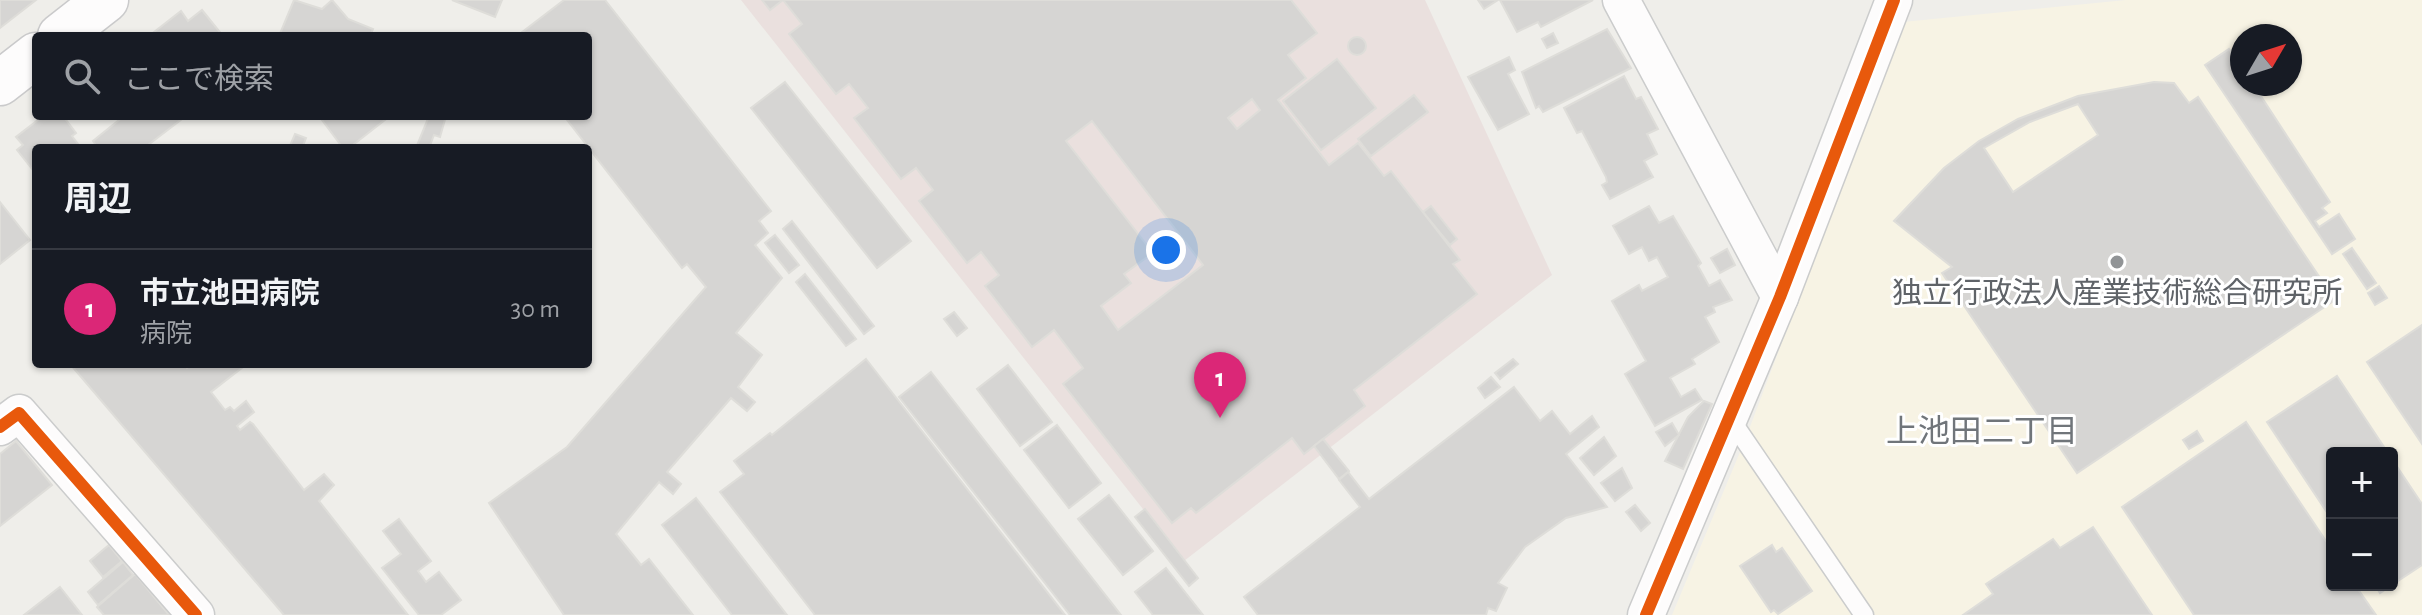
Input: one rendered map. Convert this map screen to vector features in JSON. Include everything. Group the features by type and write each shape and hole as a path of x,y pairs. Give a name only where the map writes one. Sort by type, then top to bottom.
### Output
{"street":[{"path":"65,32 106,0"},
{"path":"1621,0 1780,297"},
{"path":"1646,615 1780,297 1894,0"},
{"path":"0,83 32,58"},
{"path":"0,427 19,413 196,615"}],"lane":[{"path":"1729,417 1864,615"}],"shaded area":[{"path":"741,0 1425,0 1552,275 1184,561"},
{"name":"独立行政法人産業技術総合研究所","path":"2126,0 2422,0 2422,615 1672,615 1745,440 1903,22"}],"building":[{"path":"0,0 36,0 0,28"},
{"path":"294,0 322,9 332,0 348,19 373,29 372,32 281,32"},
{"path":"452,0 502,0 495,17"},
{"path":"564,0 605,0 771,211 759,221 768,233 755,245 782,278 736,333 762,355 738,387 755,402 747,411 731,398 667,472 681,484 673,494 659,482 616,534 641,565 649,559 693,615 564,615 489,503 567,447 706,287 687,264 682,268 592,152 592,144 586,144 567,120 592,120 592,32 522,32"},
{"path":"762,0 783,0 770,10"},
{"path":"783,0 1291,0 1317,33 1288,55 1306,78 1278,100 1329,165 1358,143 1384,176 1391,171 1460,260 1453,264 1477,294 1354,390 1365,406 1304,454 1292,438 1196,513 1191,508 1172,523 1063,384 1083,368 1054,330 1032,347 985,286 999,275 981,252 967,263 919,201 933,190 916,168 901,179 854,118 868,108 849,84 836,94 789,34 802,24","holes":["1252,99 1260,110 1237,129 1228,118","1092,121 1203,265 1118,330 1101,306 1131,283 1124,274 1153,253 1066,141"]},
{"path":"1478,0 1498,0 1484,9"},
{"path":"1500,0 1593,0 1541,27 1538,22 1517,32"},
{"path":"202,10 220,32 154,32 181,11 188,21"},
{"path":"1607,29 1631,68 1543,112 1539,106 1536,108 1522,72"},
{"path":"1553,33 1558,43 1547,48 1542,39"},
{"path":"1357,37 1366,46 1357,55 1348,46"},
{"path":"2229,49 2230,96 2261,96 2330,202 2322,208 2327,213 2315,221 2319,227 2339,214 2355,239 2332,254 2205,65"},
{"path":"1509,57 1515,70 1508,74 1529,114 1498,130 1468,77"},
{"path":"1337,59 1376,108 1321,150 1283,101"},
{"path":"1624,76 1636,99 1641,97 1658,129 1647,134 1657,154 1644,161 1653,177 1610,199 1602,185 1607,182 1606,177 1582,131 1577,133 1564,108"},
{"path":"785,82 911,241 877,268 751,108"},
{"path":"2154,82 2174,83 2189,103 2198,97 2335,300 2077,473 1942,273 1952,267 1894,221 1944,168 1979,141 2018,119 2078,96","holes":["2078,104 2098,135 2013,192 1984,148 2030,122"]},
{"path":"1414,95 1428,112 1371,156 1358,139"},
{"path":"38,120 66,120 76,133 72,136 78,144 32,144 32,169 17,150 23,145 16,137"},
{"path":"119,120 181,120 149,144 95,144 93,141"},
{"path":"322,120 385,120 354,144 340,144"},
{"path":"427,120 445,120 440,137 434,135 431,144 418,144"},
{"path":"295,134 306,138 304,144 291,144"},
{"path":"0,202 30,240 0,264"},
{"path":"1431,206 1457,239 1450,245 1423,212"},
{"path":"1649,206 1659,223 1673,216 1701,263 1698,266 1709,286 1720,280 1732,300 1713,307 1715,312 1705,317 1719,342 1692,359 1695,364 1670,378 1681,397 1695,389 1702,400 1655,426 1625,374 1646,361 1612,301 1639,285 1642,291 1668,277 1657,257 1649,261 1642,247 1629,254 1613,226"},
{"path":"792,221 874,326 864,334 783,229"},
{"path":"775,235 799,265 789,273 765,243"},
{"path":"2352,248 2376,283 2367,289 2343,254"},
{"path":"1727,249 1735,265 1720,273 1711,258"},
{"path":"805,274 856,339 846,346 796,282"},
{"path":"2379,286 2387,298 2375,305 2368,293"},
{"path":"954,312 967,328 957,336 944,319"},
{"path":"2422,325 2422,444 2367,362"},
{"path":"866,359 1065,615 815,615 720,492 744,474 734,461 770,433 772,435"},
{"path":"1513,359 1518,364 1500,379 1495,373"},
{"path":"1008,365 1052,422 1020,446 977,389"},
{"path":"73,368 242,368 211,392 225,410 230,407 234,411 246,401 254,412 237,426 240,430 250,422 253,424 304,490 324,474 334,485 319,501 408,615 284,615"},
{"path":"931,372 1121,615 1070,615 899,397"},
{"path":"2337,376 2384,447 2326,447 2326,511 2267,422"},
{"path":"1491,377 1500,387 1485,398 1478,388"},
{"path":"1514,387 1540,421 1552,411 1570,434 1592,416 1599,427 1566,454 1607,507 1566,518 1525,547 1498,583 1507,588 1496,611 1488,608 1486,615 1258,615 1244,597 1360,507 1339,480 1348,472 1369,499"},
{"path":"1704,401 1712,404 1683,469 1665,461 1688,417"},
{"path":"2246,422 2326,541 2326,591 2359,591 2376,615 2194,615 2122,507"},
{"path":"1672,423 1679,435 1665,446 1656,432"},
{"path":"1057,425 1101,483 1069,508 1024,450"},
{"path":"2197,431 2203,441 2189,449 2183,440"},
{"path":"1604,437 1616,456 1594,475 1580,458"},
{"path":"1323,439 1349,471 1339,479 1314,446"},
{"path":"16,441 52,485 0,526 0,454"},
{"path":"1622,468 1632,488 1615,501 1601,483"},
{"path":"2398,468 2422,504 2422,565 2398,581"},
{"path":"1109,495 1153,551 1123,575 1078,519"},
{"path":"696,498 787,615 732,615 662,525"},
{"path":"1635,505 1650,523 1641,531 1626,512"},
{"path":"1145,509 1198,578 1189,586 1135,517"},
{"path":"399,519 431,561 418,571 426,582 439,572 461,600 441,615 419,615 382,568 401,554 383,531"},
{"path":"2093,527 2152,615 1963,615 1993,594 1986,584 2053,539 2060,548"},
{"path":"109,545 122,561 103,577 90,561"},
{"path":"1772,545 1776,552 1782,548 1812,591 1778,614 1774,610 1771,612 1740,566"},
{"path":"123,562 133,575 98,605 88,592"},
{"path":"1166,568 1203,615 1153,615 1135,592"},
{"path":"134,575 169,615 104,615 97,607"},
{"path":"60,587 82,615 24,615"}],"cycle path":[{"path":"1646,615 1780,297 1894,0"},
{"path":"0,427 19,413 196,615"}],"place":[{"name":"独立行政法人産業技術総合研究所","path":"2117,262"},
{"name":"市立池田病院","path":"1220,418"}],"district":[{"name":"上池田二丁目","path":"1982,431"}]}
